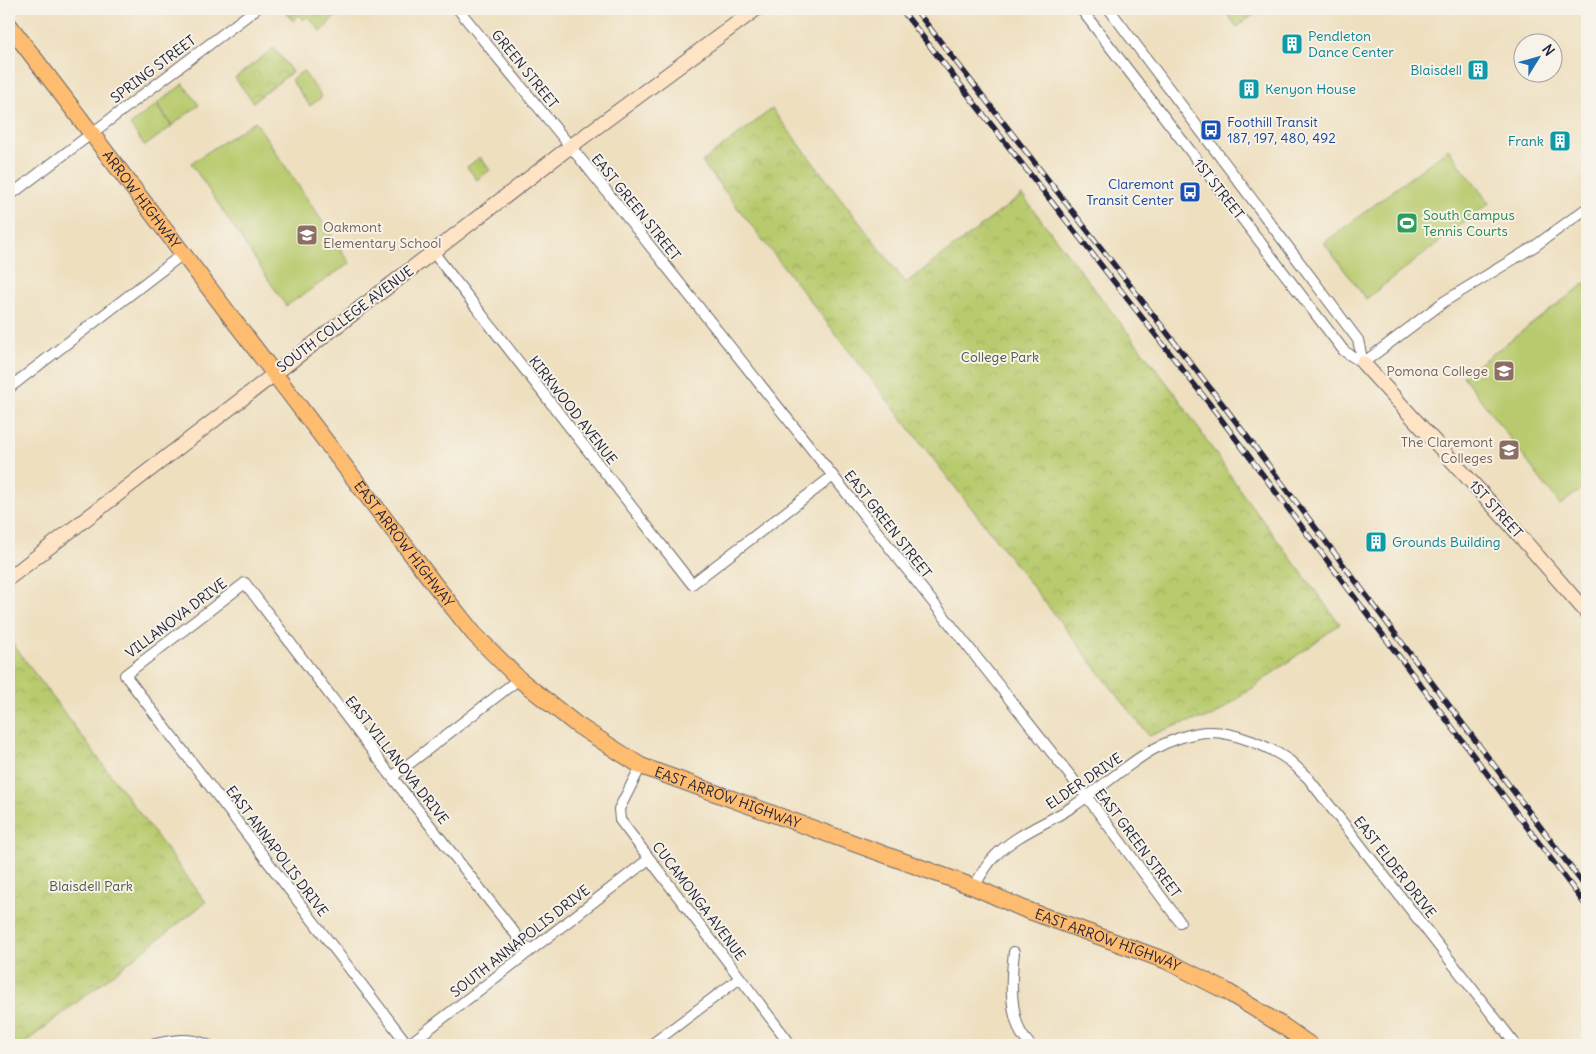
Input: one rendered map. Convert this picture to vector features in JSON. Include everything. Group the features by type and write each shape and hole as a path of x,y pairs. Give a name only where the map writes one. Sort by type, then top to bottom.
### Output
{"main road":[{"name":"ARROW HIGHWAY","path":"9,25 275,373"},
{"name":"EAST ARROW HIGHWAY","path":"275,373 474,634 519,679 577,725 641,766 974,887 1024,909 1167,961 1226,991 1310,1045"}],"street":[{"name":"SPRING STREET","path":"9,196 256,9"},
{"name":"GREEN STREET","path":"458,9 571,146"},
{"name":"SOUTH COLLEGE AVENUE","path":"9,578 571,146 756,9"},
{"name":"1ST STREET","path":"1081,9 1344,351 1363,363 1376,380 1508,521 1587,613"},
{"name":"1ST STREET","path":"1109,9 1358,340 1363,363"},
{"name":"EAST GREEN STREET","path":"571,146 1087,797 1180,922"},
{"path":"1363,363 1445,300 1535,246 1587,208"},
{"name":"KIRKWOOD AVENUE","path":"433,252 692,584 833,476"},
{"path":"9,388 184,254"},
{"name":"VILLANOVA DRIVE","path":"125,675 245,584"},
{"name":"EAST VILLANOVA DRIVE","path":"245,584 392,777 529,951"},
{"name":"EAST ANNAPOLIS DRIVE","path":"125,675 408,1044"},
{"path":"392,777 519,679"},
{"name":"ELDER DRIVE","path":"974,887 986,866 1009,844 1074,806 1151,750 1171,740 1201,733 1228,734"},
{"name":"EAST ELDER DRIVE","path":"1228,734 1272,750 1291,762 1308,778 1516,1045"},
{"name":"CUCAMONGA AVENUE","path":"641,766 619,809 620,820 791,1045"},
{"name":"SOUTH ANNAPOLIS DRIVE","path":"408,1044 649,859"},
{"path":"1014,952 1011,976 1013,1006 1021,1033 1030,1045"},
{"path":"651,1045 740,978"},
{"path":"151,1045 178,1040 193,1040 208,1045"}],"green space":[{"path":"289,9 340,9 342,12 329,22 321,32 308,16 303,20 299,15 293,21 285,12"},
{"path":"1223,9 1261,9 1237,27"},
{"path":"274,48 292,72 253,102 235,78"},
{"path":"303,71 322,97 310,106 291,80"},
{"path":"183,84 199,105 172,125 157,104"},
{"path":"156,105 172,126 145,146 130,125"},
{"name":"College Park","path":"772,109 906,283 1022,195 1176,395 1242,493 1340,624 1214,716 1180,724 1149,736 702,162"},
{"path":"255,121 350,263 286,306 191,163"},
{"name":"South Campus Tennis Courts","path":"1448,149 1489,203 1366,299 1324,243"},
{"path":"480,157 490,170 477,180 467,167"},
{"path":"1587,282 1587,485 1560,505 1463,376"},
{"name":"Blaisdell Park","path":"9,639 206,902 22,1045 9,1045"}],"railway":[{"path":"901,9 1215,411 1587,907"},
{"path":"915,9 1224,406 1587,889"}],"place":[{"name":"Pendleton Dance Center","path":"1292,44"},
{"name":"Blaisdell","path":"1478,70"},
{"name":"Kenyon House","path":"1249,89"},
{"name":"Foothill Transit 187, 197, 480, 492","path":"1211,130"},
{"name":"Frank","path":"1560,141"},
{"name":"Claremont Transit Center","path":"1190,192"},
{"name":"South Campus Tennis Courts","path":"1407,223"},
{"name":"Oakmont Elementary School","path":"307,235"},
{"name":"Pomona College","path":"1504,371"},
{"name":"The Claremont Colleges","path":"1509,450"},
{"name":"Grounds Building","path":"1376,542"}]}
